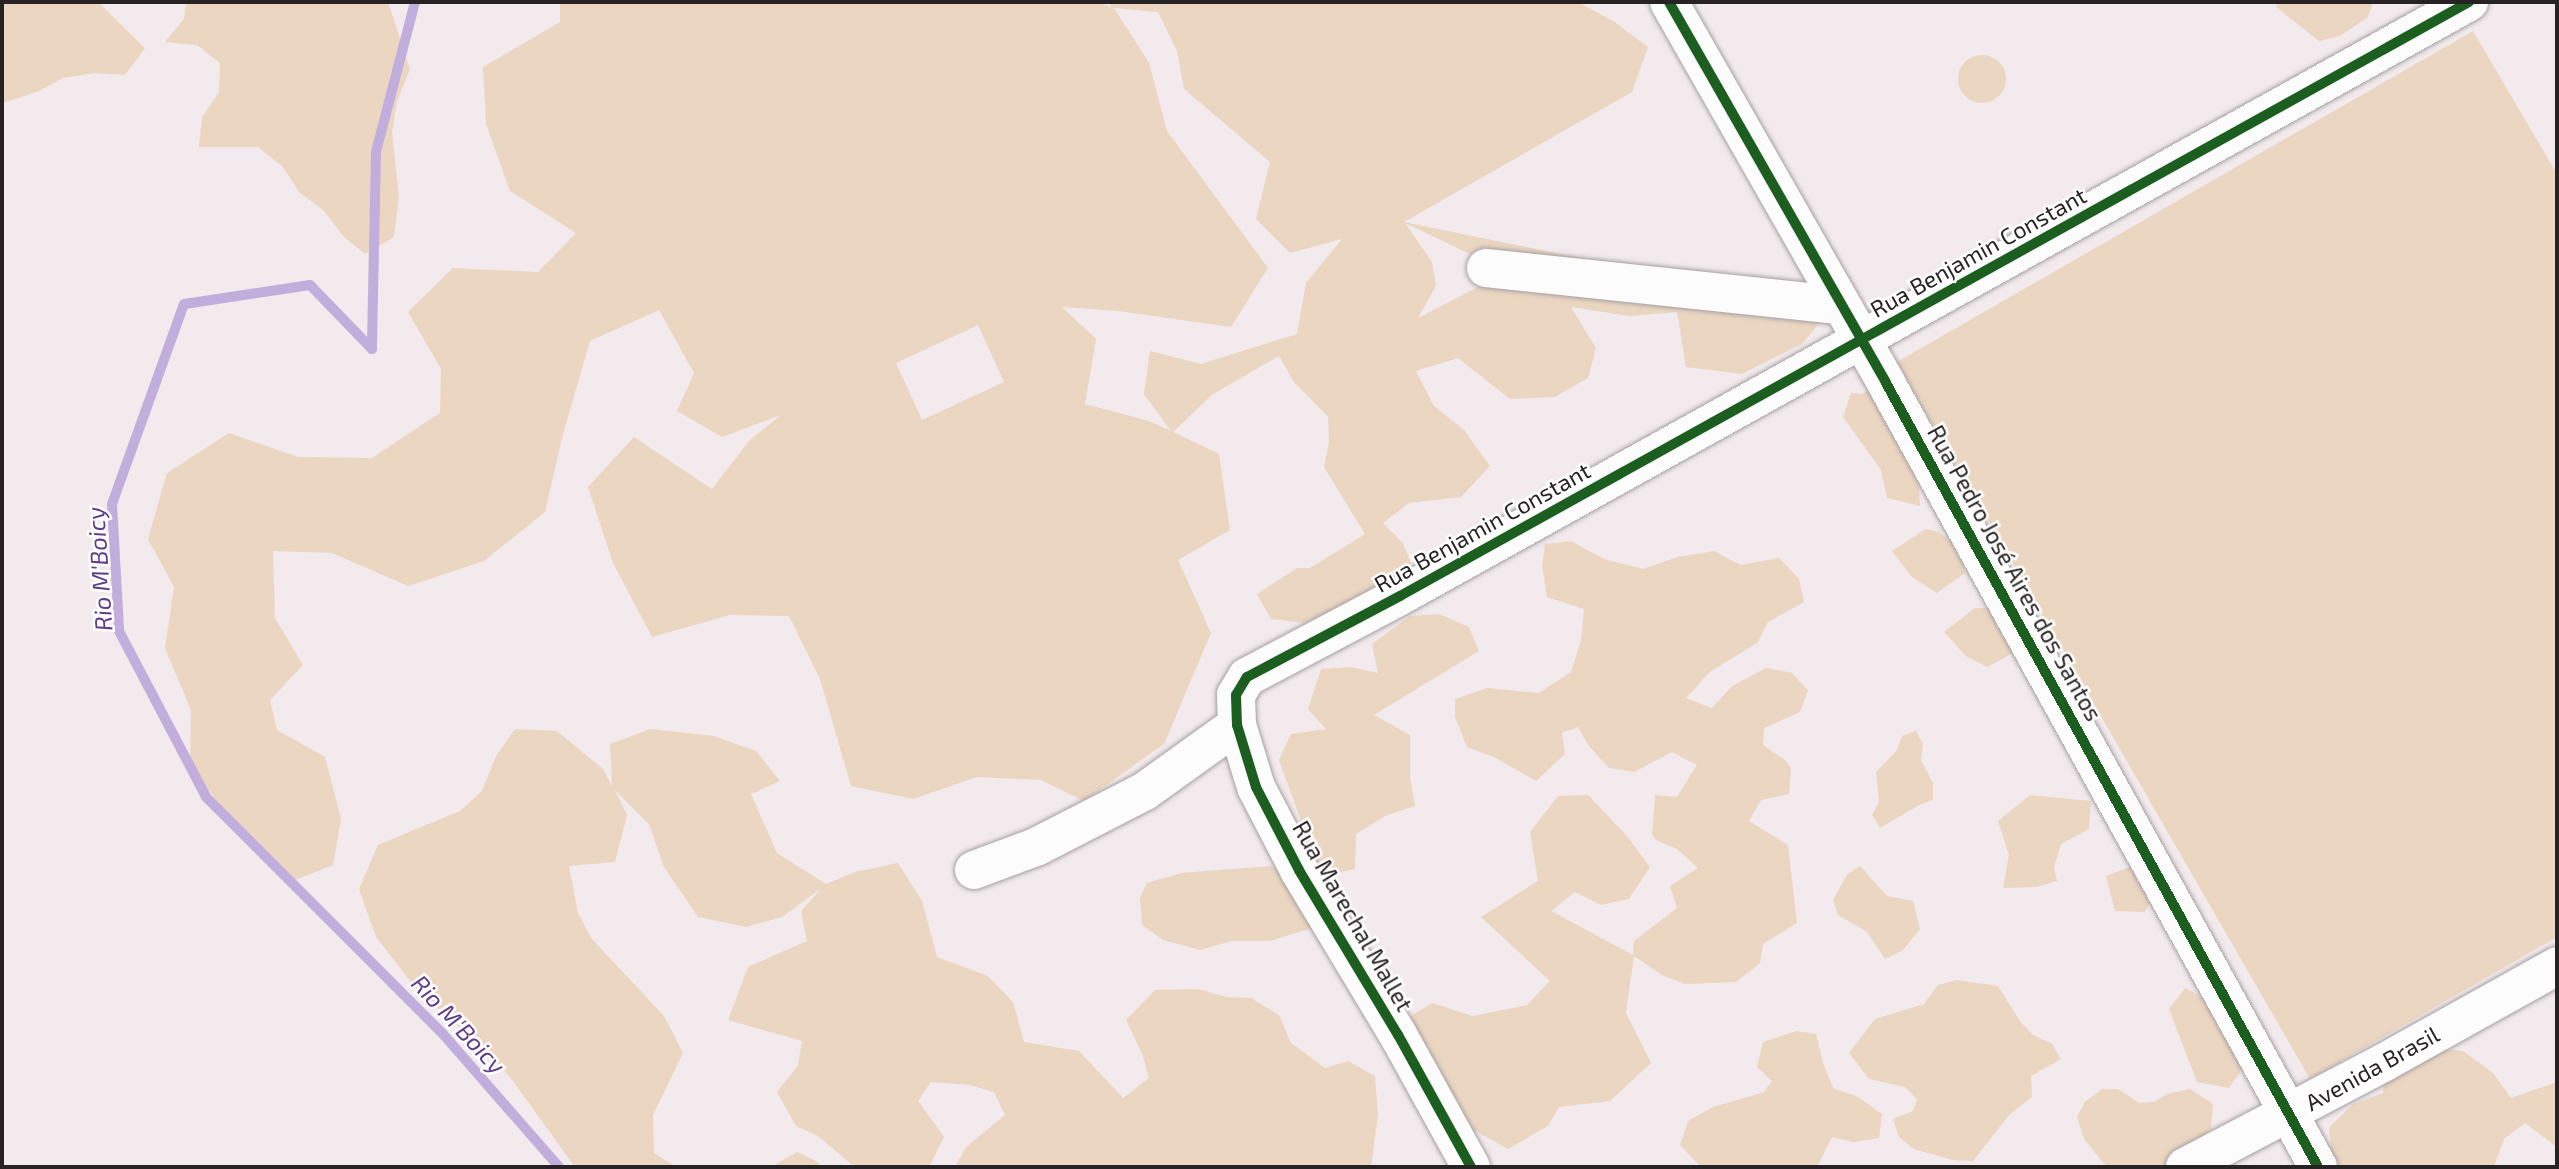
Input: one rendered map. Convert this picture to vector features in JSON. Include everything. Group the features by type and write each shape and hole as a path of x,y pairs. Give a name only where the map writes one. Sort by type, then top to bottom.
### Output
{"street":[{"name":"Rua Benjamin Constant","path":"1247,677 1862,340 2469,2"},
{"name":"Rua Pedro José Aires dos Santos","path":"1684,7 1841,305 2318,1167"},
{"path":"1486,268 1841,305"},
{"name":"Rua Marechal Mallet","path":"1247,677 1236,695 1237,725 1256,787 1299,870 1398,1035 1471,1167"},
{"path":"974,870 1036,847 1145,790 1237,725"},
{"name":"Avenida Brasil","path":"2185,1167 2289,1114 2557,966"}],"shaded area":[{"path":"2,2 98,2 145,48 125,75 94,73 63,78 37,92 2,103"},
{"path":"186,2 388,2 410,69 397,101 392,132 399,197 394,237 365,254 343,236 324,211 299,192 283,167 258,147 199,147 202,117 219,92 220,63 197,45 165,42 184,19"},
{"path":"560,2 1099,2 1111,7 1109,2 1578,2 1613,21 1648,47 1632,92 1404,222 1727,288 1822,320 1802,344 1742,374 1686,367 1677,312 1629,316 1571,307 1596,348 1588,378 1555,397 1510,399 1458,358 1416,371 1434,406 1464,430 1490,466 1461,497 1409,503 1383,523 1403,543 1411,564 1357,604 1304,623 1271,619 1257,594 1297,568 1310,568 1365,534 1324,467 1329,442 1328,417 1294,382 1279,356 1213,394 1173,432 1219,454 1230,530 1178,560 1211,633 1164,744 1084,801 1041,780 977,777 913,799 851,786 820,679 789,616 730,615 652,637 613,563 588,487 634,437 712,489 749,441 781,415 722,437 677,411 694,373 659,310 590,341 563,434 545,512 484,561 408,586 332,553 273,551 275,618 303,665 270,700 277,730 325,757 341,819 333,865 290,882 245,836 190,767 191,710 165,648 174,587 148,539 167,473 229,433 298,457 372,458 440,413 441,369 408,312 453,268 538,272 576,233 510,191 486,124 483,67 560,22","holes":["1114,8 1158,12 1177,51 1184,89 1270,162 1256,219 1290,253 1342,239 1306,283 1297,334 1201,364 1150,351 1144,394 1171,431 1149,421 1085,404 1096,339 1062,307 1118,311 1231,327 1268,268 1167,131 1149,63","1405,223 1505,273 1418,318 1436,286 1432,262","978,325 1004,382 922,420 896,363"]},
{"path":"2278,2 2373,2 2368,17 2340,36 2319,41 2276,7"},
{"path":"2473,31 2557,174 2557,937 2310,1079 1940,437 1918,474 1920,506 1887,498 1881,470 1843,417 1851,393 1862,394 1884,379 1938,434 1897,362"},
{"path":"1982,55 1999,62 2006,79 1999,96 1982,103 1965,96 1958,79 1965,62"},
{"path":"1926,529 1939,532 1962,551 1965,573 1937,593 1912,577 1892,551"},
{"path":"1571,541 1604,559 1643,569 1678,557 1714,551 1740,565 1779,558 1799,579 1804,602 1768,622 1758,642 1710,672 1686,698 1712,708 1732,686 1766,668 1792,673 1808,690 1800,712 1764,728 1763,745 1786,761 1791,769 1789,794 1761,800 1749,821 1788,845 1797,923 1763,944 1760,963 1736,982 1685,984 1662,975 1634,956 1626,1013 1651,1063 1610,1101 1559,1107 1548,1126 1508,1149 1452,1118 1430,1077 1411,1016 1432,1003 1473,1016 1527,1005 1550,981 1481,917 1538,881 1530,832 1558,796 1588,795 1627,836 1650,867 1629,899 1601,905 1575,892 1551,911 1633,955 1634,941 1677,908 1670,886 1698,868 1677,849 1656,840 1652,835 1655,795 1677,797 1697,765 1672,752 1634,772 1609,768 1588,745 1578,727 1562,733 1565,754 1536,781 1494,757 1467,747 1455,717 1455,699 1487,688 1539,693 1571,672 1581,640 1584,609 1547,597 1542,566 1545,544"},
{"path":"1975,608 1989,608 2015,652 1987,667 1966,656 1944,632"},
{"path":"1439,614 1469,627 1479,651 1374,715 1410,735 1410,778 1415,806 1385,816 1356,834 1355,869 1323,876 1295,852 1300,818 1279,760 1291,734 1326,729 1308,709 1321,669 1350,667 1378,673 1372,644 1410,616"},
{"path":"515,729 557,731 603,769 612,786 610,744 650,729 714,736 756,751 780,781 751,794 777,853 826,884 855,872 898,863 922,901 937,957 988,976 1013,1002 1024,1042 1079,1051 1123,1098 1149,1078 1143,1056 1126,1020 1155,990 1198,989 1226,997 1251,998 1279,1015 1291,1043 1325,1068 1348,1061 1375,1076 1378,1115 1371,1167 955,1167 966,1147 1005,1115 994,1092 970,1085 931,1082 918,1101 944,1137 929,1167 869,1167 851,1164 818,1136 796,1126 777,1092 798,1065 802,1041 728,1020 748,967 807,941 801,911 822,888 782,917 746,927 698,917 664,867 649,824 615,790 627,815 615,862 569,866 578,913 591,938 664,1016 683,1053 653,1115 654,1153 676,1167 575,1167 510,1077 479,1044 419,992 376,937 359,889 378,845 460,811 482,791 496,756"},
{"path":"1916,731 1923,744 1921,760 1933,783 1933,800 1919,805 1880,828 1872,815 1879,802 1876,772 1897,750 1902,736"},
{"path":"2030,795 2091,801 2089,829 2061,844 2054,867 2057,881 2036,887 2003,888 2009,855 1998,821"},
{"path":"2138,864 2152,898 2145,912 2115,911 2106,876"},
{"path":"1271,866 1294,873 1325,924 1270,941 1232,941 1200,950 1163,940 1142,925 1140,898 1147,883 1181,873"},
{"path":"1860,866 1887,896 1913,901 1920,929 1903,950 1885,959 1867,932 1838,915 1833,900 1847,875"},
{"path":"1957,980 1998,986 2020,1021 2033,1035 2052,1044 2061,1059 2031,1076 2032,1097 2009,1115 1973,1161 1952,1160 1914,1149 1899,1137 1893,1119 1913,1111 1917,1099 1905,1087 1869,1079 1849,1053 1875,1019 1924,1004 1938,985"},
{"path":"2185,988 2208,1000 2247,1062 2229,1088 2197,1082 2169,1009"},
{"path":"1796,1031 1816,1034 1833,1088 1858,1097 1882,1114 1879,1138 1853,1142 1832,1137 1817,1167 1701,1167 1680,1145 1688,1121 1713,1107 1764,1092 1772,1081 1757,1067 1763,1042"},
{"path":"2422,1048 2463,1051 2493,1073 2511,1098 2557,1082 2557,1147 2525,1123 2504,1139 2494,1167 2333,1167 2329,1128 2353,1104 2383,1093 2385,1069"},
{"path":"2102,1089 2118,1089 2139,1103 2154,1102 2167,1094 2190,1089 2213,1104 2211,1128 2185,1160 2169,1167 2107,1167 2084,1139 2077,1117 2085,1102"},
{"path":"797,1152 818,1162 820,1167 771,1167"}],"waterway":[{"name":"Rio M'Boicy","path":"415,2 376,152 372,349 310,285 184,304 112,504 119,631 206,797 443,1034 559,1167"}],"cycle path":[{"path":"1669,2 1886,383 2318,1167"},
{"path":"1471,1167 1398,1035 1299,870 1256,787 1237,725 1236,695 1247,677 1400,596 2469,2"}]}
